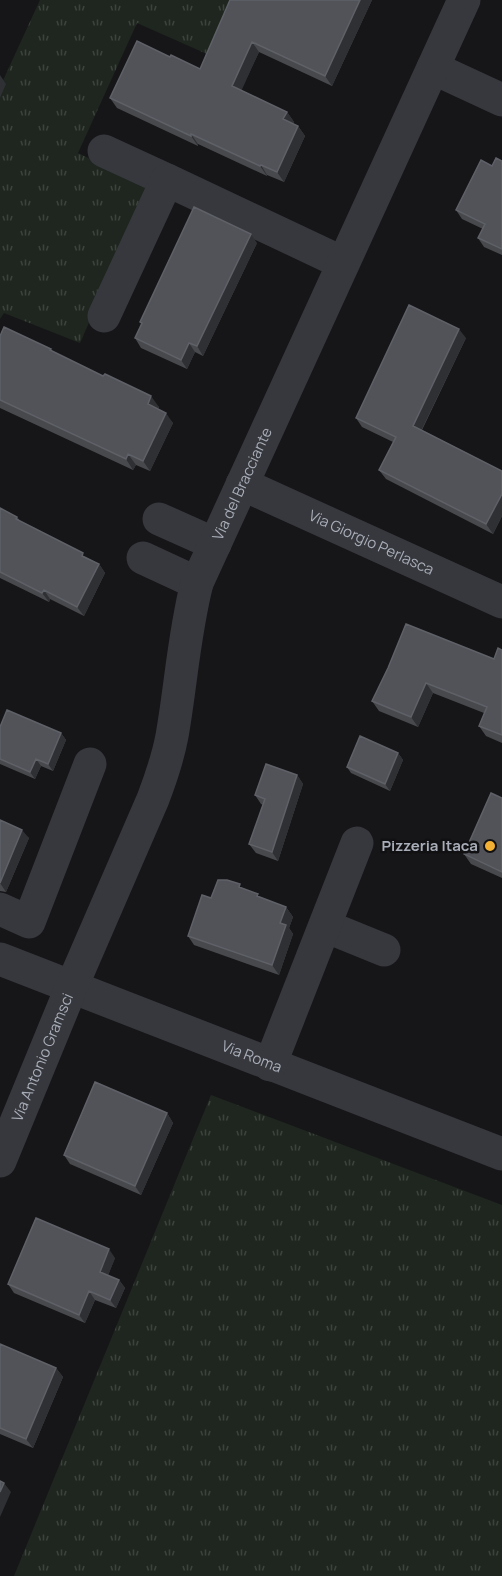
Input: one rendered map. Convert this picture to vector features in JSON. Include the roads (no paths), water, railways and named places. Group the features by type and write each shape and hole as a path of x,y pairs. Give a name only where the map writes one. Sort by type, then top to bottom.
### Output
{"street":[{"name":"Via del Bracciante","path":"72,986 153,799 164,768 179,695 189,614 197,583 464,0"},
{"path":"433,68 502,100"},
{"path":"104,151 343,263"},
{"path":"104,316 167,180"},
{"name":"Via Giorgio Perlasca","path":"242,484 502,602"},
{"path":"159,519 215,544"},
{"path":"143,558 197,583"},
{"path":"8,962 15,916 90,764"},
{"path":"270,1065 357,843"},
{"path":"325,926 384,950"},
{"name":"Via Roma","path":"8,962 502,1154"},
{"name":"Via Antonio Gramsci","path":"0,1161 72,986"}],"place":[{"name":"Pizzeria Itaca","path":"490,846"}]}
